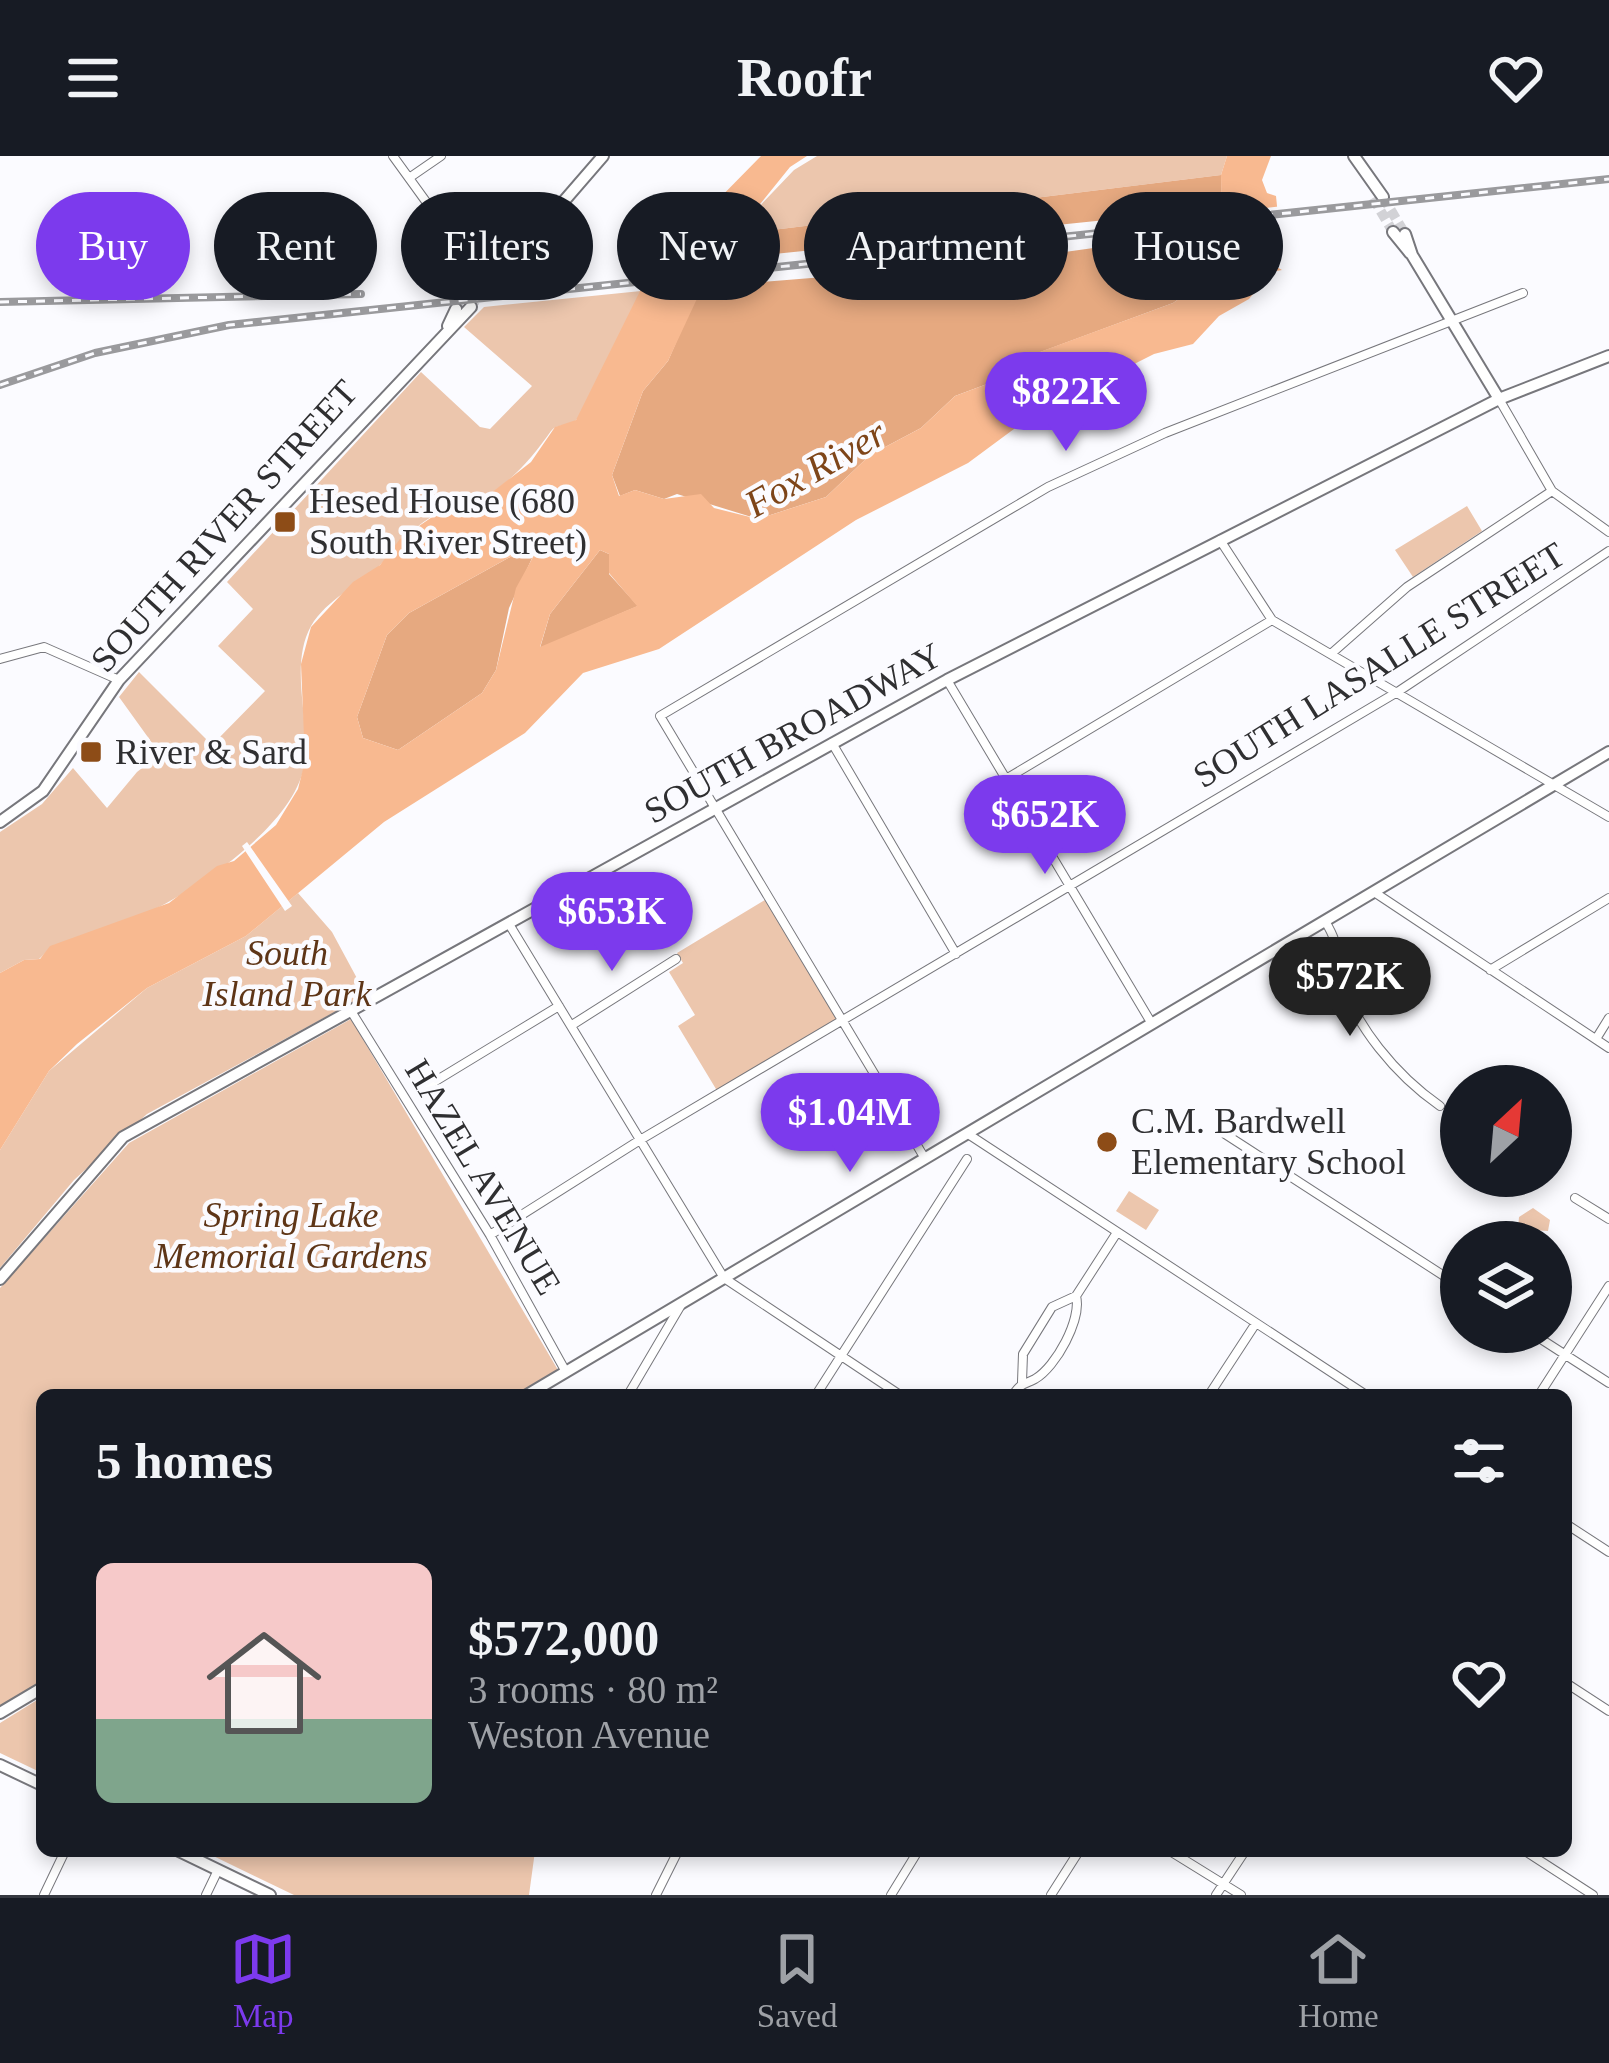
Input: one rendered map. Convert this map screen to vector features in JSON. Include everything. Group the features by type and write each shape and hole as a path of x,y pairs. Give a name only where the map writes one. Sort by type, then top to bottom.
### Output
{"street":[{"path":"394,156 420,192"},
{"path":"409,178 441,156"},
{"path":"571,192 603,156"},
{"path":"1354,156 1378,197"},
{"path":"1399,233 1552,491 1609,532"},
{"path":"923,1157 660,716 1010,506 1165,433 1523,293"},
{"name":"SOUTH RIVER STREET","path":"0,822 43,791 119,680 470,307"},
{"name":"SOUTH RIVER STREET","path":"448,326 456,309"},
{"name":"SOUTH BROADWAY","path":"0,1279 123,1137 947,680 1499,398 1609,356"},
{"path":"1332,653 1407,587 1552,491"},
{"path":"1220,540 1272,620 1609,817"},
{"name":"SOUTH LASALLE STREET","path":"494,1232 640,1140 1399,691 1609,551"},
{"path":"1006,779 1272,620"},
{"path":"0,658 44,646 119,680"},
{"path":"947,680 1152,1024"},
{"path":"832,743 956,954"},
{"path":"537,1389 1609,752"},
{"path":"1374,892 1609,1048"},
{"path":"1490,970 1609,898"},
{"path":"1325,921 1340,946 1338,969 1362,1017 1400,1078 1440,1106"},
{"path":"509,924 724,1278 891,1389"},
{"path":"572,1025 676,959"},
{"path":"424,1088 559,1006"},
{"name":"HAZEL AVENUE","path":"351,1011 494,1232 566,1372"},
{"path":"1596,1039 1609,1018"},
{"path":"967,1133 1357,1389"},
{"path":"1225,1134 1440,1273"},
{"path":"820,1389 967,1159"},
{"path":"1575,1198 1609,1220"},
{"path":"1022,1382 1023,1354 1052,1307 1076,1296 1116,1234"},
{"path":"1543,1389 1609,1286"},
{"path":"1017,1389 1044,1370 1077,1320 1076,1296"},
{"path":"632,1389 682,1304"},
{"path":"1213,1389 1256,1323"},
{"path":"1562,1353 1609,1383"},
{"path":"1572,1528 1609,1552"},
{"path":"1572,1687 1609,1711"},
{"path":"0,1713 36,1692"},
{"path":"0,1765 36,1782"},
{"path":"44,1895 62,1857"},
{"path":"191,1857 270,1895"},
{"path":"656,1895 675,1857"},
{"path":"891,1895 914,1857"},
{"path":"1051,1895 1075,1857"},
{"path":"1180,1857 1241,1895"},
{"path":"1216,1895 1241,1857"},
{"path":"1534,1857 1593,1895"},
{"path":"206,1895 218,1870"}],"green space":[{"path":"817,156 1227,156 1221,175 1068,194 804,192 804,226 780,229 780,192 773,192 794,170"},
{"path":"617,293 617,300 637,300 585,410 575,421 553,429 524,465 490,494 423,522 379,566 325,608 311,626 301,658 305,762 294,793 272,824 203,881 163,905 86,938 54,945 39,959 24,960 0,973 0,832 42,804 73,768 107,808 137,772 160,754 119,697 139,672 212,745 265,691 218,646 253,609 227,582 421,372 480,427 490,429 532,386 464,327 484,307 593,300 593,296"},
{"path":"1467,506 1482,531 1413,577 1395,550"},
{"name":"South Island Park","path":"298,893 332,932 366,995 147,1114 74,1180 0,1268 0,1150 49,1071 147,988 246,936"},
{"path":"768,898 844,1022 719,1094 678,1026 695,1015 669,972 683,963 677,953"},
{"name":"Spring Lake Memorial Gardens","path":"351,1019 558,1370 527,1389 36,1389 36,1686 0,1707 0,1288 129,1143"},
{"path":"1129,1191 1159,1210 1146,1230 1116,1211"},
{"path":"1533,1208 1550,1220 1519,1221"},
{"path":"36,1701 36,1770 0,1753 0,1723"},
{"path":"215,1857 534,1857 529,1895 294,1895"}],"shaded area":[{"path":"761,156 807,156 790,167 770,192 726,192"},
{"path":"1227,156 1271,156 1262,180 1267,192 1221,192"},
{"path":"1221,175 1222,192 1092,192 1092,221 1068,224 1068,194"},
{"path":"804,226 804,251 780,253 780,229"},
{"path":"1092,248 1092,300 1177,300 1035,354 1003,378 955,396 921,428 870,455 826,497 758,519 677,494 664,499 635,490 620,496 612,475 643,391 668,361 694,300 780,300 780,281 804,279 804,300 1068,300 1068,252"},
{"path":"636,300 696,300 668,361 643,391 612,475 619,496 635,490 664,499 701,494 714,508 758,519 826,497 870,455 921,428 955,396 1003,378 1034,354 1177,300 1247,300 1219,316 1193,344 1154,354 1033,415 968,463 856,520 659,649 583,673 525,733 384,822 246,936 147,988 77,1044 49,1071 0,1150 0,973 24,960 40,959 50,946 169,903 217,866 234,861 276,825 298,789 305,761 301,664 311,627 353,582 380,565 400,539 438,513 486,497 531,462 555,427 576,420","holes":["600,550 609,554 609,573 637,606 540,647 550,614","521,551 533,557 516,588 496,670 482,693 398,750 363,738 357,717 387,635 409,613"]},
{"path":"600,550 609,554 609,574 638,606 540,648 550,614"},
{"path":"521,551 533,556 509,608 496,670 482,693 398,750 363,738 357,717 387,635 409,613"}],"pier":[{"path":"247,842 292,906 285,911 242,846"}],"tunnel":[{"path":"1383,197 1405,234"},
{"path":"1373,198 1393,232"},
{"path":"456,309 464,300"},
{"path":"471,307 477,300"}],"railway":[{"path":"0,385 95,353 229,325 1609,179"},
{"path":"0,302 214,297"}],"place":[{"name":"Hesed House (680 South River Street)","path":"285,522"},
{"name":"River & Sard","path":"91,752"},
{"name":"C.M. Bardwell Elementary School","path":"1107,1142"}],"water label":[{"name":"Fox River","path":"815,468"}]}
